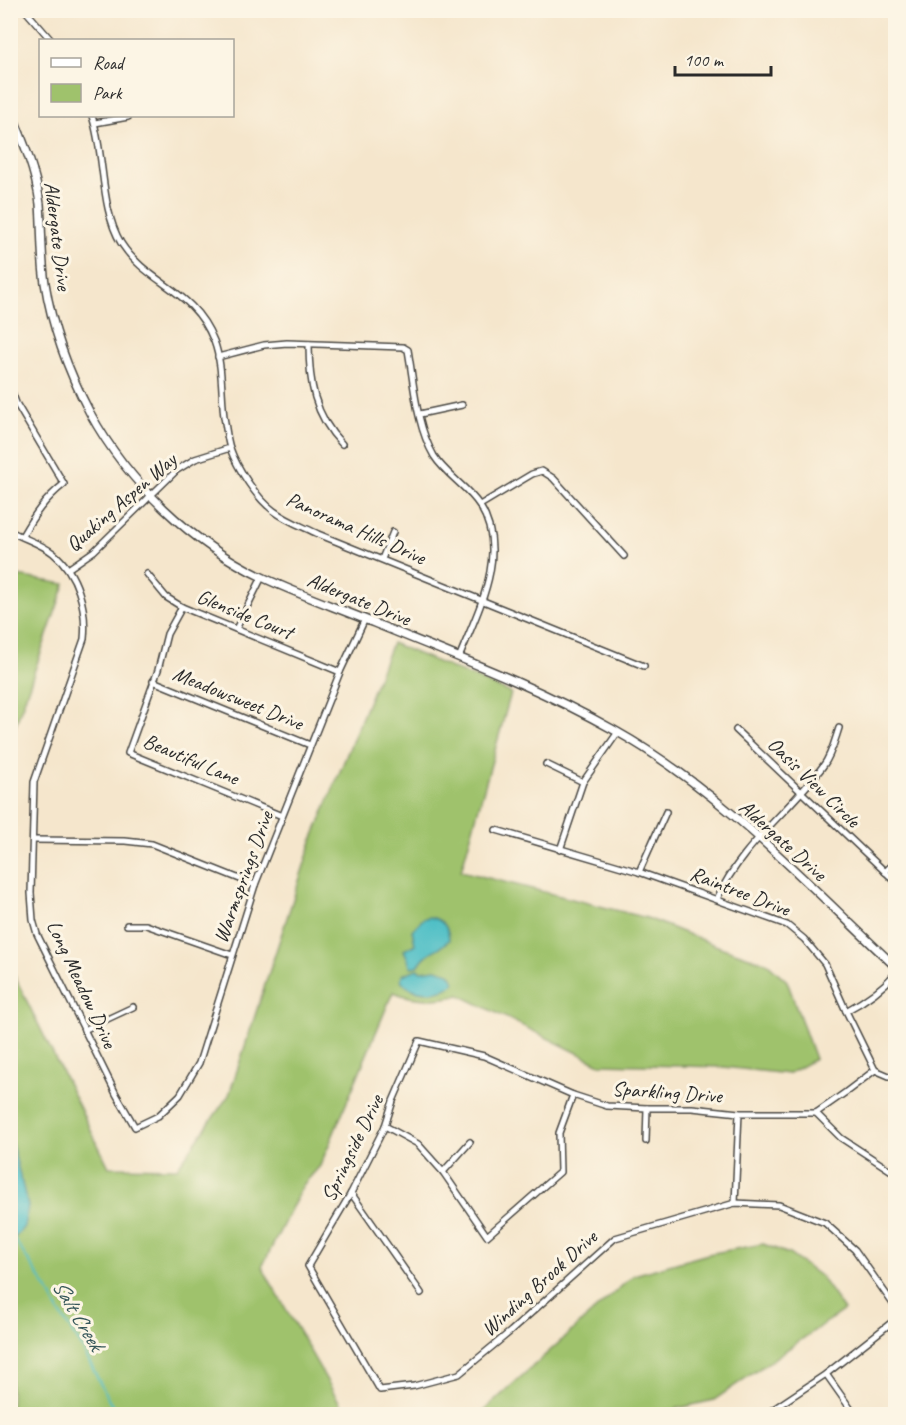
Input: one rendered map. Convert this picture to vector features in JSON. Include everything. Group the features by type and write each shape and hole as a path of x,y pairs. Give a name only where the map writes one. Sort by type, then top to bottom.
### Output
{"street":[{"path":"25,10 50,39"},
{"name":"Aldergate Drive","path":"10,110 26,149 39,202 45,283 61,345 91,414 111,446 150,495 216,550 262,577 541,692 618,732 713,799 759,838 896,967"},
{"name":"Panorama Hills Drive","path":"92,117 110,213 118,237 140,265 190,303 202,317 214,341 218,357 230,448 256,494 273,511 318,534 644,666"},
{"path":"95,123 128,117"},
{"path":"218,357 264,345 287,342 403,347 408,350 420,414 434,456 480,505 489,526 493,552 488,581 459,658"},
{"path":"309,344 309,365 316,404 326,426 342,444"},
{"path":"10,387 26,420 64,484 36,511 22,536"},
{"path":"420,414 462,405"},
{"name":"Quaking Aspen Way","path":"68,569 94,551 177,470 195,459 230,448"},
{"path":"480,505 532,474 542,471 553,478 624,556"},
{"path":"10,531 53,553 68,569"},
{"path":"382,559 393,532"},
{"name":"Long Meadow Drive","path":"68,569 80,594 84,610 84,639 34,782 31,893 33,920 37,934 84,1030 135,1127"},
{"name":"Glenside Court","path":"147,574 166,597 182,607 340,672"},
{"path":"236,628 262,577"},
{"name":"Beautiful Lane","path":"182,607 167,634 128,753 282,816"},
{"name":"Warmsprings Drive","path":"135,1127 158,1116 180,1095 199,1063 255,885 340,672 365,619"},
{"name":"Meadowsweet Drive","path":"153,681 310,745"},
{"path":"717,899 726,879 824,765 840,728"},
{"name":"Oasis View Circle","path":"736,730 896,882"},
{"path":"560,850 583,782 618,732"},
{"path":"546,764 583,782"},
{"path":"639,872 666,813"},
{"name":"Raintree Drive","path":"496,830 639,872 787,925 804,939 825,964 875,1070"},
{"path":"33,840 125,841 152,844 255,885"},
{"path":"885,872 896,861"},
{"path":"127,925 146,925 232,955"},
{"path":"846,1011 865,1001 896,974"},
{"path":"84,1030 133,1007"},
{"name":"Sparkling Drive","path":"418,1041 484,1056 573,1095 607,1106 692,1108 739,1113 816,1113"},
{"name":"Springside Drive","path":"380,1390 308,1266 351,1193 385,1126 418,1041"},
{"path":"896,1078 875,1070 816,1113 841,1138 896,1174"},
{"path":"385,1126 418,1144 443,1172 487,1236 560,1172 559,1133 573,1095"},
{"path":"646,1141 647,1108"},
{"path":"735,1203 739,1113"},
{"path":"443,1172 470,1142"},
{"path":"351,1193 422,1293"},
{"name":"Winding Brook Drive","path":"380,1390 414,1386 459,1374 615,1238 735,1203 779,1206 825,1223 855,1250 896,1308"},
{"path":"766,1414 826,1374 896,1319"},
{"path":"826,1374 850,1408"}],"green space":[{"path":"10,575 65,584 11,738"},
{"path":"392,643 511,693 461,871 647,918 767,963 787,981 815,1059 788,1074 723,1067 600,1064 460,995 427,999 393,992 320,1166 303,1185 262,1267 346,1414 11,1414 10,967 109,1167 177,1168 229,1095 313,838"},
{"path":"763,1244 789,1254 821,1277 844,1310 714,1400 675,1409 670,1414 480,1414 634,1275 708,1254"}],"water":[{"path":"429,917 444,924 449,940 426,956 418,966 411,967 404,950 415,944 412,930 423,919"},
{"path":"417,969 421,971 436,969 449,973 455,982 436,991 412,989 401,980 402,975"},
{"path":"10,1137 28,1206 24,1227 11,1242"}],"waterway":[{"name":"Salt Creek","path":"14,1239 82,1347 109,1401 120,1414"}]}
